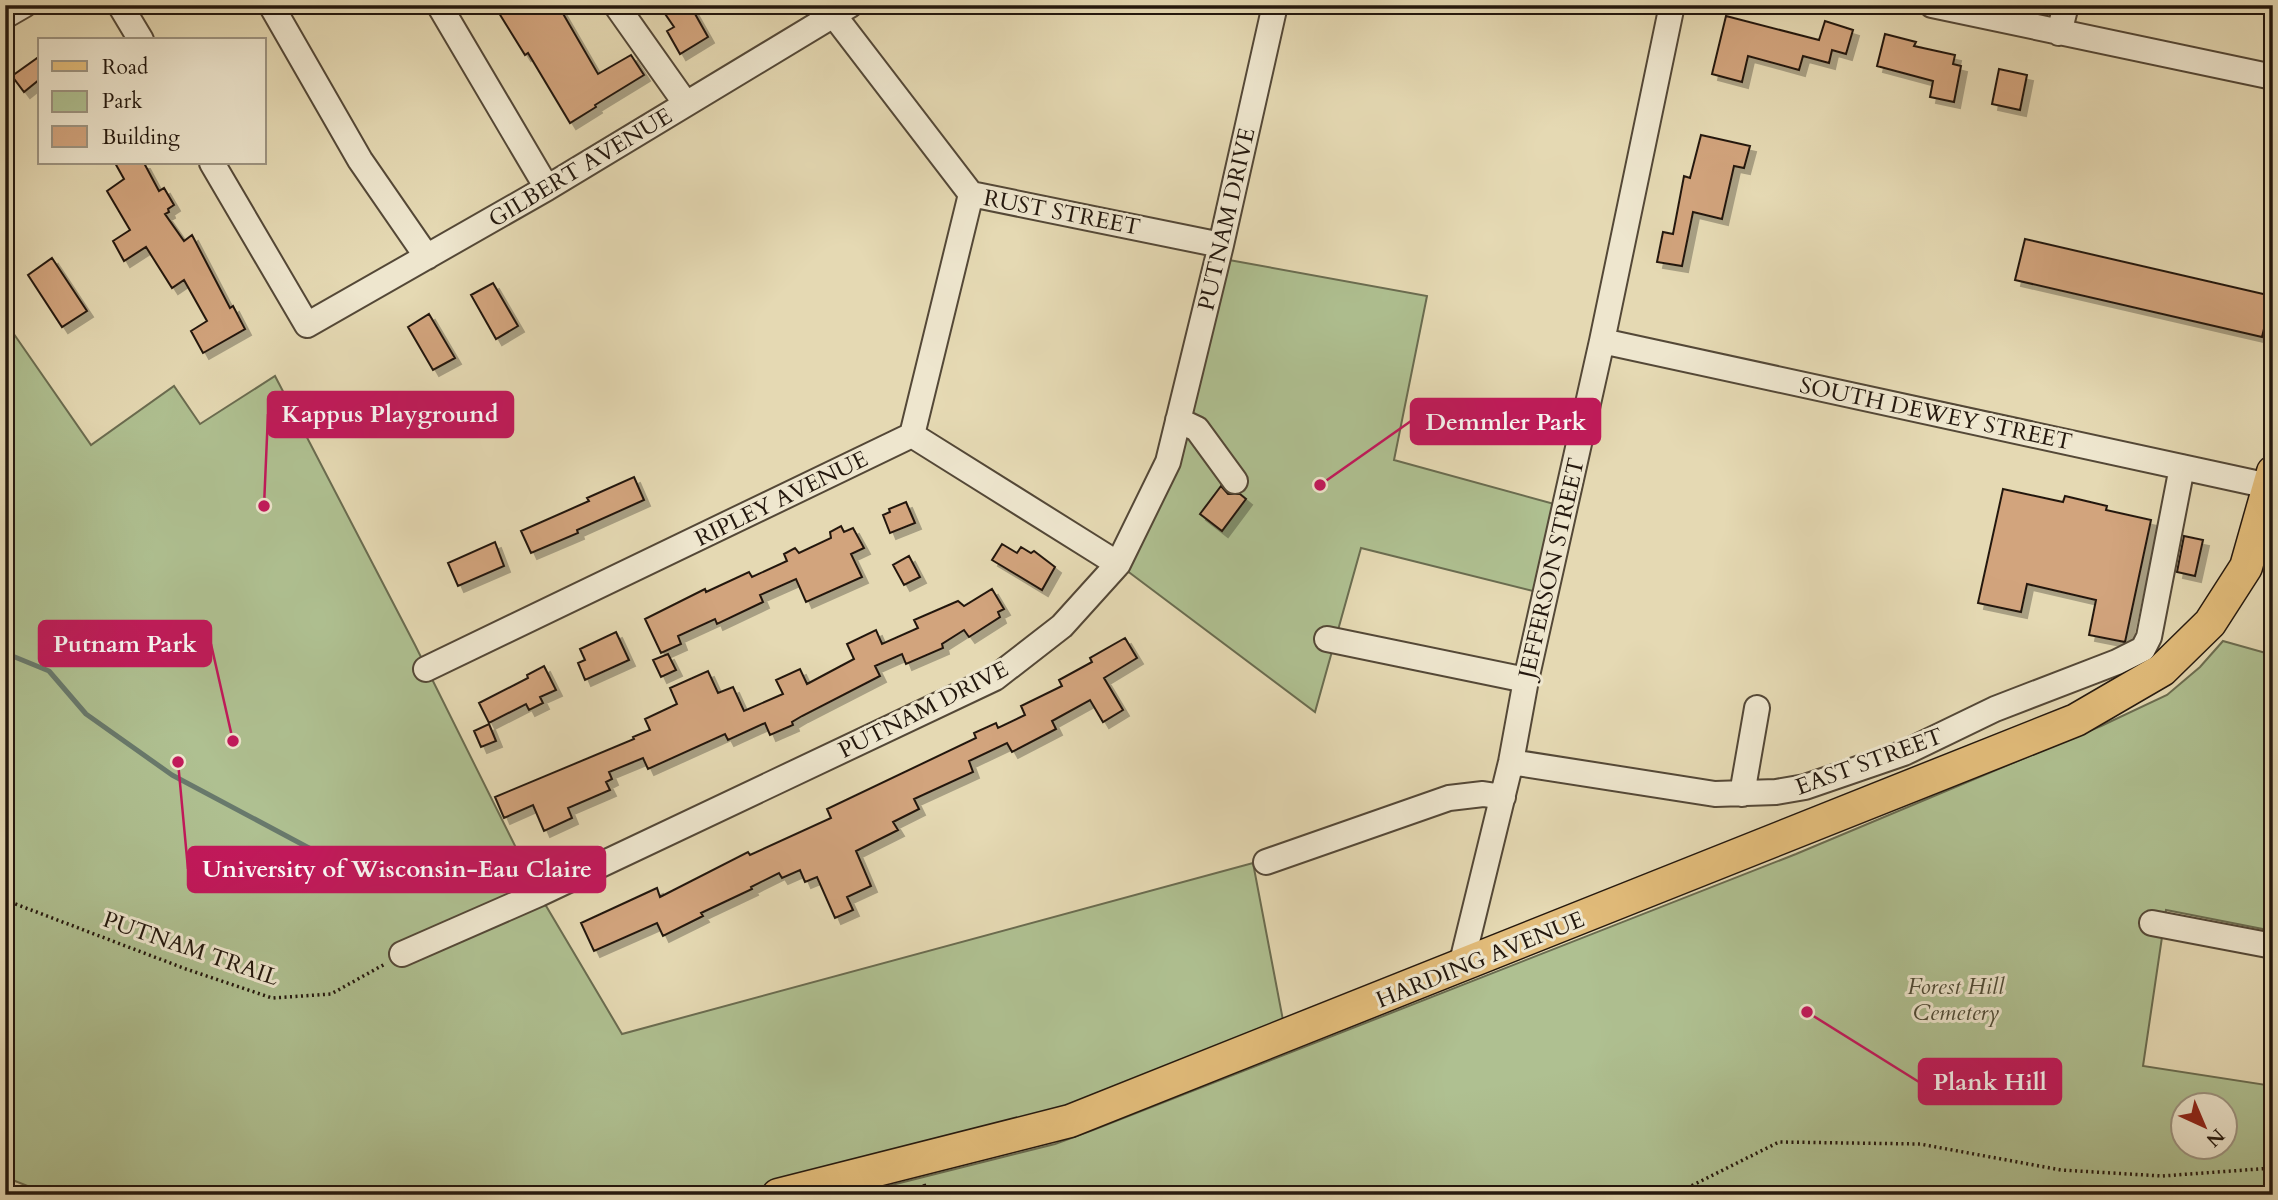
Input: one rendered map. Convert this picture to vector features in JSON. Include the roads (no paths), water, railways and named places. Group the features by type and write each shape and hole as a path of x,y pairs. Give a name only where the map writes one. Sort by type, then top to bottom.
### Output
{"main road":[{"name":"HARDING AVENUE","path":"778,1195 1070,1121 2076,720 2152,659 2210,623 2246,567 2271,479"}],"street":[{"path":"5,16 24,5"},
{"path":"120,5 140,38"},
{"path":"271,5 360,160 427,257"},
{"path":"439,5 547,188"},
{"path":"616,5 686,104"},
{"name":"PUTNAM DRIVE","path":"402,954 551,889 995,678 1062,626 1118,564 1168,462 1221,245 1275,5"},
{"name":"JEFFERSON STREET","path":"1461,966 1511,762 1526,680 1602,341 1672,5"},
{"path":"1932,5 2273,77"},
{"path":"2059,33 2066,5"},
{"name":"GILBERT AVENUE","path":"213,164 307,325 547,188 837,9"},
{"name":"RUST STREET","path":"837,9 971,194 1221,245"},
{"path":"971,194 912,435 1118,564"},
{"name":"SOUTH DEWEY STREET","path":"1602,341 2182,467 2271,479"},
{"path":"1178,419 1197,429 1235,481"},
{"name":"RIPLEY AVENUE","path":"426,669 912,435"},
{"path":"2152,659 2149,637 2182,467"},
{"path":"1326,639 1526,680"},
{"name":"EAST STREET","path":"1511,762 1689,791 1742,794 1805,788 1904,752 1995,709 2117,662 2152,659"},
{"path":"1742,794 1757,708"},
{"path":"1266,862 1449,798 1483,794 1503,797"},
{"path":"2152,923 2273,946"}],"waterway":[{"path":"5,653 49,671 86,714 172,775 324,856 365,873 383,875"}],"place":[{"name":"Demmler Park","path":"1320,485"},
{"name":"Kappus Playground","path":"264,506"},
{"name":"Putnam Park","path":"233,741"},
{"name":"University of Wisconsin-Eau Claire","path":"178,762"},
{"name":"Plank Hill","path":"1807,1012"}],"park label":[{"name":"Forest Hill Cemetery","path":"1956,999"}]}
